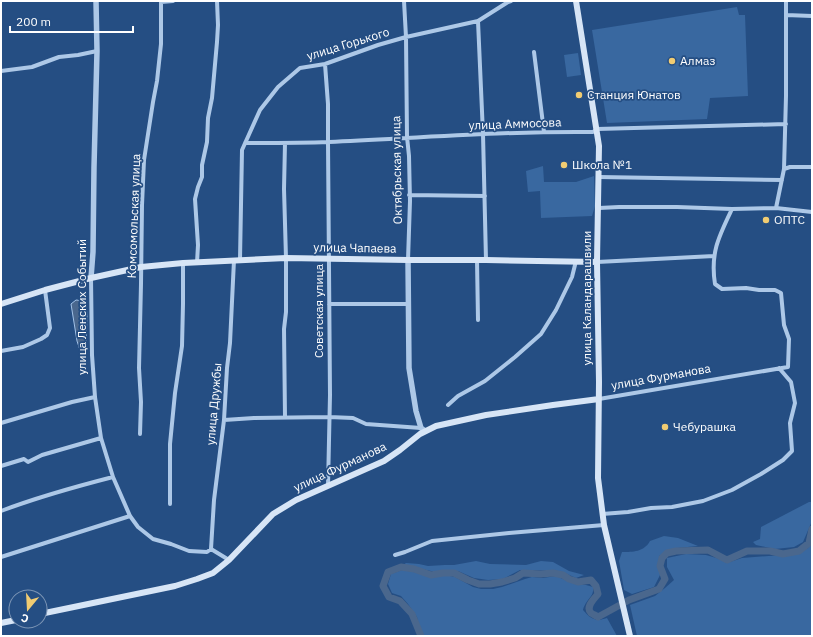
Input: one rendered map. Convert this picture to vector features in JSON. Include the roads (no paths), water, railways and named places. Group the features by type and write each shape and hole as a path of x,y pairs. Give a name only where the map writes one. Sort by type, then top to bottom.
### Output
{"main road":[{"name":"улица Каландарашвили","path":"576,1 600,146 597,262 598,478 604,525 630,636"},
{"name":"улица Чапаева","path":"1,304 90,278 141,267 183,263 286,258 597,262"},
{"name":"улица Фурманова","path":"48,612 174,586 213,573 229,560 273,514 296,500 384,460 423,429 486,415 598,399"}],"street":[{"name":"улица Ленских Событий","path":"96,1 97,51 93,252 90,278 92,355 95,397 101,438 112,477 130,516 138,527 153,539 189,550 206,552 211,549"},
{"path":"161,1 173,1"},
{"name":"Комсомольская улица","path":"140,434 141,402 138,368 144,160 157,81 161,44 161,1"},
{"path":"197,263 198,245 195,199 202,177 202,165 208,142 208,118 212,98 218,25 217,1"},
{"name":"Октябрьская улица","path":"404,1 406,37 407,138 410,195 408,260 409,368 416,411 423,429"},
{"name":"улица Горького","path":"237,260 242,150 260,110 278,87 300,68 324,64 406,37 478,21 511,1"},
{"path":"776,208 784,169 786,124 786,1"},
{"path":"786,15 812,16"},
{"path":"478,21 483,134 486,260"},
{"path":"1,71 32,67 59,57 97,51"},
{"path":"534,52 544,132"},
{"name":"Советская улица","path":"324,64 328,104 330,417 328,486"},
{"name":"улица Аммосова","path":"245,143 328,142 483,134 593,132 597,129 786,124"},
{"path":"284,417 284,329 286,312 284,189 285,143"},
{"path":"784,169 790,167 812,167"},
{"path":"599,177 782,180"},
{"path":"410,195 485,196"},
{"path":"599,208 776,208 812,212"},
{"path":"714,256 720,234 732,209"},
{"name":"улица Чапаева","path":"597,262 714,256"},
{"name":"улица Фурманова","path":"598,399 788,367 789,339 784,325 781,293 775,290 746,288 722,289 715,284 714,256"},
{"name":"улица Дружбы","path":"211,549 214,500 224,420 227,368 237,260"},
{"path":"478,260 478,320"},
{"path":"448,405 458,396 485,381 541,334 556,310 572,276 576,261"},
{"path":"170,504 170,444 175,393 182,346 183,263"},
{"path":"1,351 23,347 41,340 47,335 50,328 45,290"},
{"path":"329,304 408,304"},
{"path":"602,514 672,507 703,501 732,490 783,460 792,451 790,423 795,403 791,382 779,368"},
{"path":"1,424 72,402 95,397"},
{"path":"224,420 284,417 353,418 366,424 423,429"},
{"path":"1,466 24,459 28,462 42,455 101,438"},
{"path":"1,511 34,499 112,477"},
{"path":"1,557 130,516"},
{"path":"395,556 432,541 494,534 604,525"},
{"path":"211,549 229,560"}],"waterway":[{"path":"421,636 412,614 400,601 389,597 383,586 388,572 401,567 414,569 431,575 454,573 479,584 502,582 515,578 523,573 553,573 563,575 578,582 591,580 596,586 598,594 591,603 589,611 598,617 629,600 659,589 665,579 660,566 662,558 667,553 676,551 708,550 727,560 747,551 770,551 783,554 799,551 809,543 812,529"}],"place":[{"name":"Алмаз","path":"672,61"},
{"name":"Станция Юнатов","path":"579,95"},
{"name":"Школа №1","path":"564,165"},
{"name":"ОПТС","path":"766,220"},
{"name":"Чебурашка","path":"665,427"}]}
